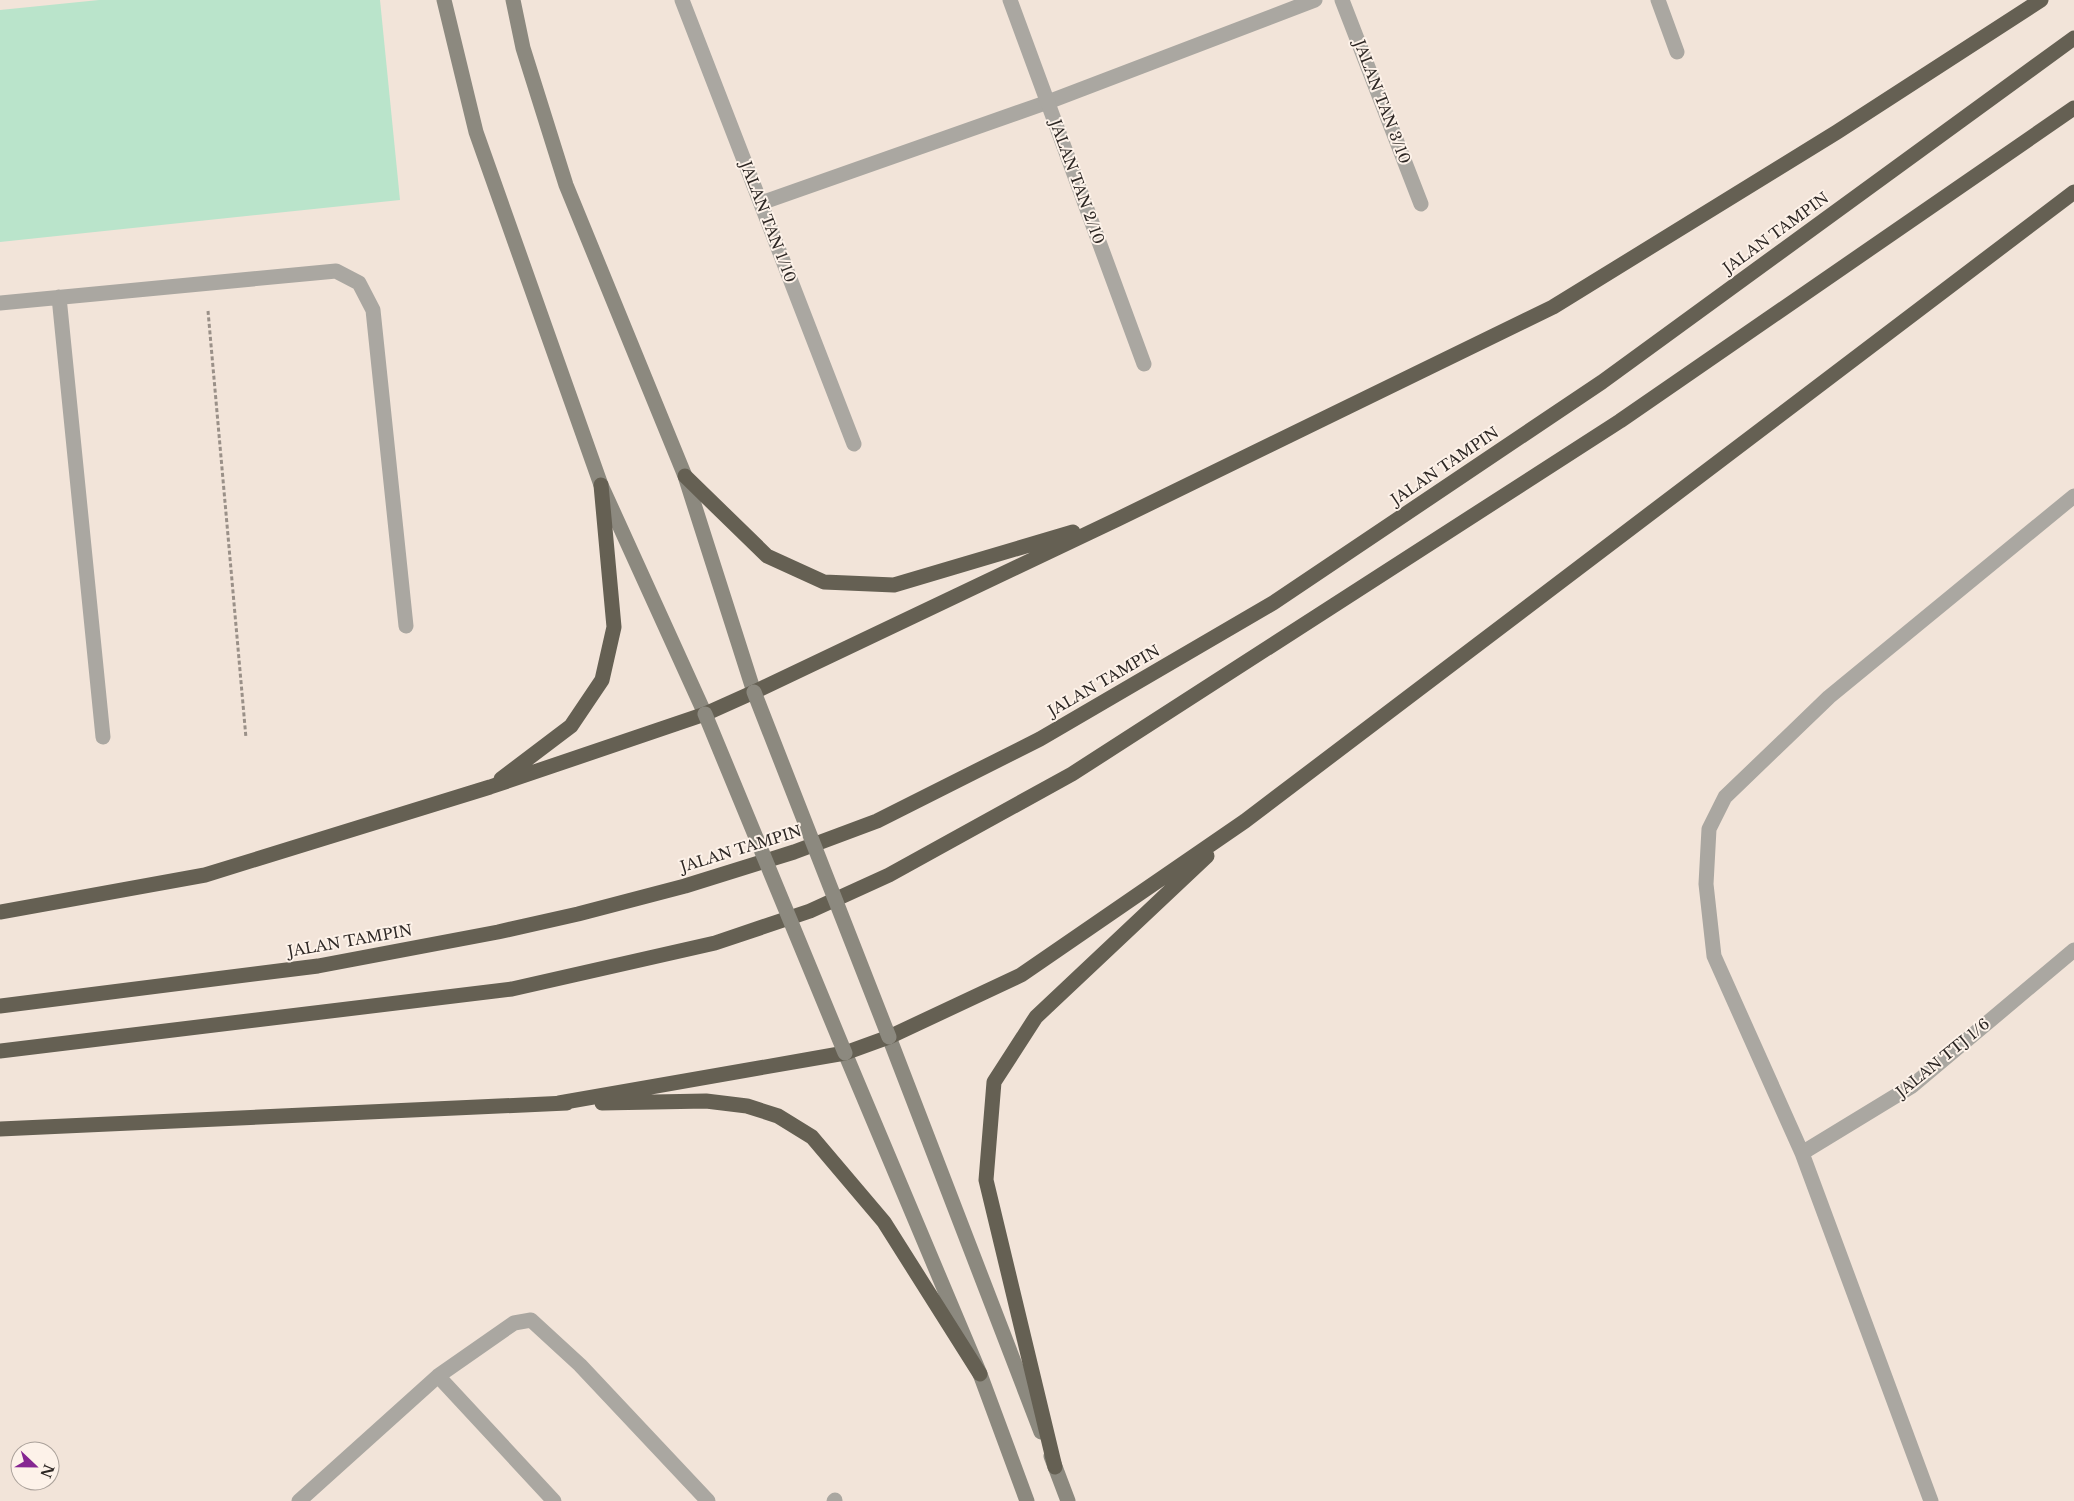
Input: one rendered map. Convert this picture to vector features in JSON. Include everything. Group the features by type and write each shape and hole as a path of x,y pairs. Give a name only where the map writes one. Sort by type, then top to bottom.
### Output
{"highway":[{"path":"0,912 205,875 490,787 705,714 1118,519 1553,307 1837,132 2041,0"},
{"name":"JALAN TAMPIN","path":"0,1006 318,966 498,932 578,914 685,886 794,852 877,821 1040,738 1273,603 1602,382 2074,38"},
{"path":"0,1051 512,989 715,943 810,911 880,879 1072,774 1620,421 2074,108"},
{"path":"559,1103 845,1053 889,1037 1021,975 1245,821 2074,192"},
{"path":"685,476 767,556 824,582 894,585 1118,519"},
{"path":"490,787 571,726 602,680 614,627 601,485"},
{"path":"1055,1467 986,1180 994,1082 1036,1017 1245,821"},
{"path":"0,1129 559,1103 714,1102 747,1106 778,1116 812,1137 884,1222 980,1374"}],"street":[{"path":"444,0 476,132 601,485 705,714 980,1374 1027,1501"},
{"path":"513,0 523,48 566,185 685,476 754,692 1068,1501"},
{"name":"JALAN TAN 1/10","path":"682,0 854,444"},
{"name":"JALAN TAN 2/10","path":"1010,0 1144,364"},
{"path":"761,203 1048,102 1315,0"},
{"name":"JALAN TAN 3/10","path":"1342,0 1421,204"},
{"path":"1658,0 1677,52"},
{"path":"0,302 336,271 359,283 373,310 406,626"},
{"path":"59,297 103,737"},
{"path":"1930,1501 1802,1153 1714,956 1706,884 1709,828 1726,797 1829,697 2074,496"},
{"name":"JALAN TTJ 1/6","path":"1802,1153 1912,1086 2073,956"},
{"path":"299,1501 438,1376 514,1323 531,1320 580,1365 708,1501"},
{"path":"438,1376 554,1501"}],"path":[{"path":"205,283 246,738"}],"green space":[{"path":"99,0 380,0 400,200 0,242 0,10"}]}
